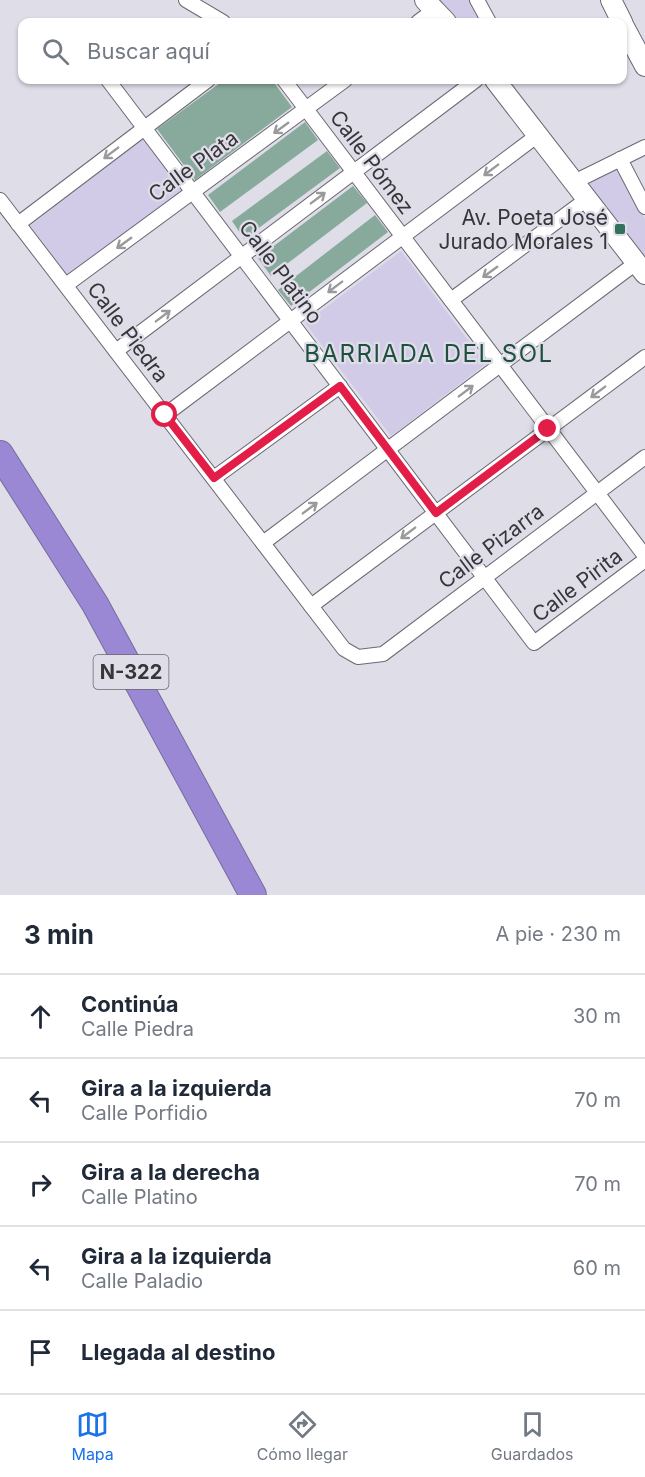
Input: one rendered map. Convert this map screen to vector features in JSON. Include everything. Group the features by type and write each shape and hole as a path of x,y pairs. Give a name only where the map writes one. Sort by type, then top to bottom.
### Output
{"highway":[{"name":"N-322","path":"0,454 95,604 253,895"}],"main road":[{"path":"611,0 620,18"},
{"path":"627,32 645,66"},
{"path":"502,85 641,268"}],"street":[{"path":"186,0 216,18"},
{"path":"477,0 487,18"},
{"name":"Calle Platino","path":"111,84 534,644"},
{"path":"18,224 203,84"},
{"name":"Calle Pómez","path":"287,84 645,558"},
{"name":"Calle Plata","path":"66,285 340,84"},
{"path":"116,351 471,84"},
{"path":"165,415 538,135"},
{"path":"574,182 645,147"},
{"path":"620,159 645,207"},
{"path":"451,300 588,199"},
{"name":"Calle Piedra","path":"0,200 344,649 358,657"},
{"path":"263,543 500,365 641,268"},
{"path":"311,606 645,357"},
{"path":"214,478 340,386"},
{"name":"Calle Pizarra","path":"358,657 383,654 645,457"},
{"name":"Calle Pirita","path":"534,644 645,558"}],"shaded area":[{"path":"439,0 475,0 485,18 456,18"},
{"path":"144,138 183,191 68,276 30,226"},
{"path":"616,161 645,219 645,256 588,183"},
{"path":"401,251 486,364 391,436 305,323"}],"building":[{"path":"219,84 275,84 292,107 195,180 157,129"},
{"path":"305,122 318,140 220,212 208,195"},
{"path":"327,151 340,168 244,239 232,221"},
{"path":"353,186 367,203 271,276 258,258"},
{"path":"375,215 388,232 291,306 278,290"}],"place":[{"name":"Av. Poeta José Jurado Morales 1","path":"620,229"}],"district":[{"name":"BARRIADA DEL SOL","path":"429,353"}],"route":[{"path":"165,415 214,478 340,386 436,513 548,429"}]}
